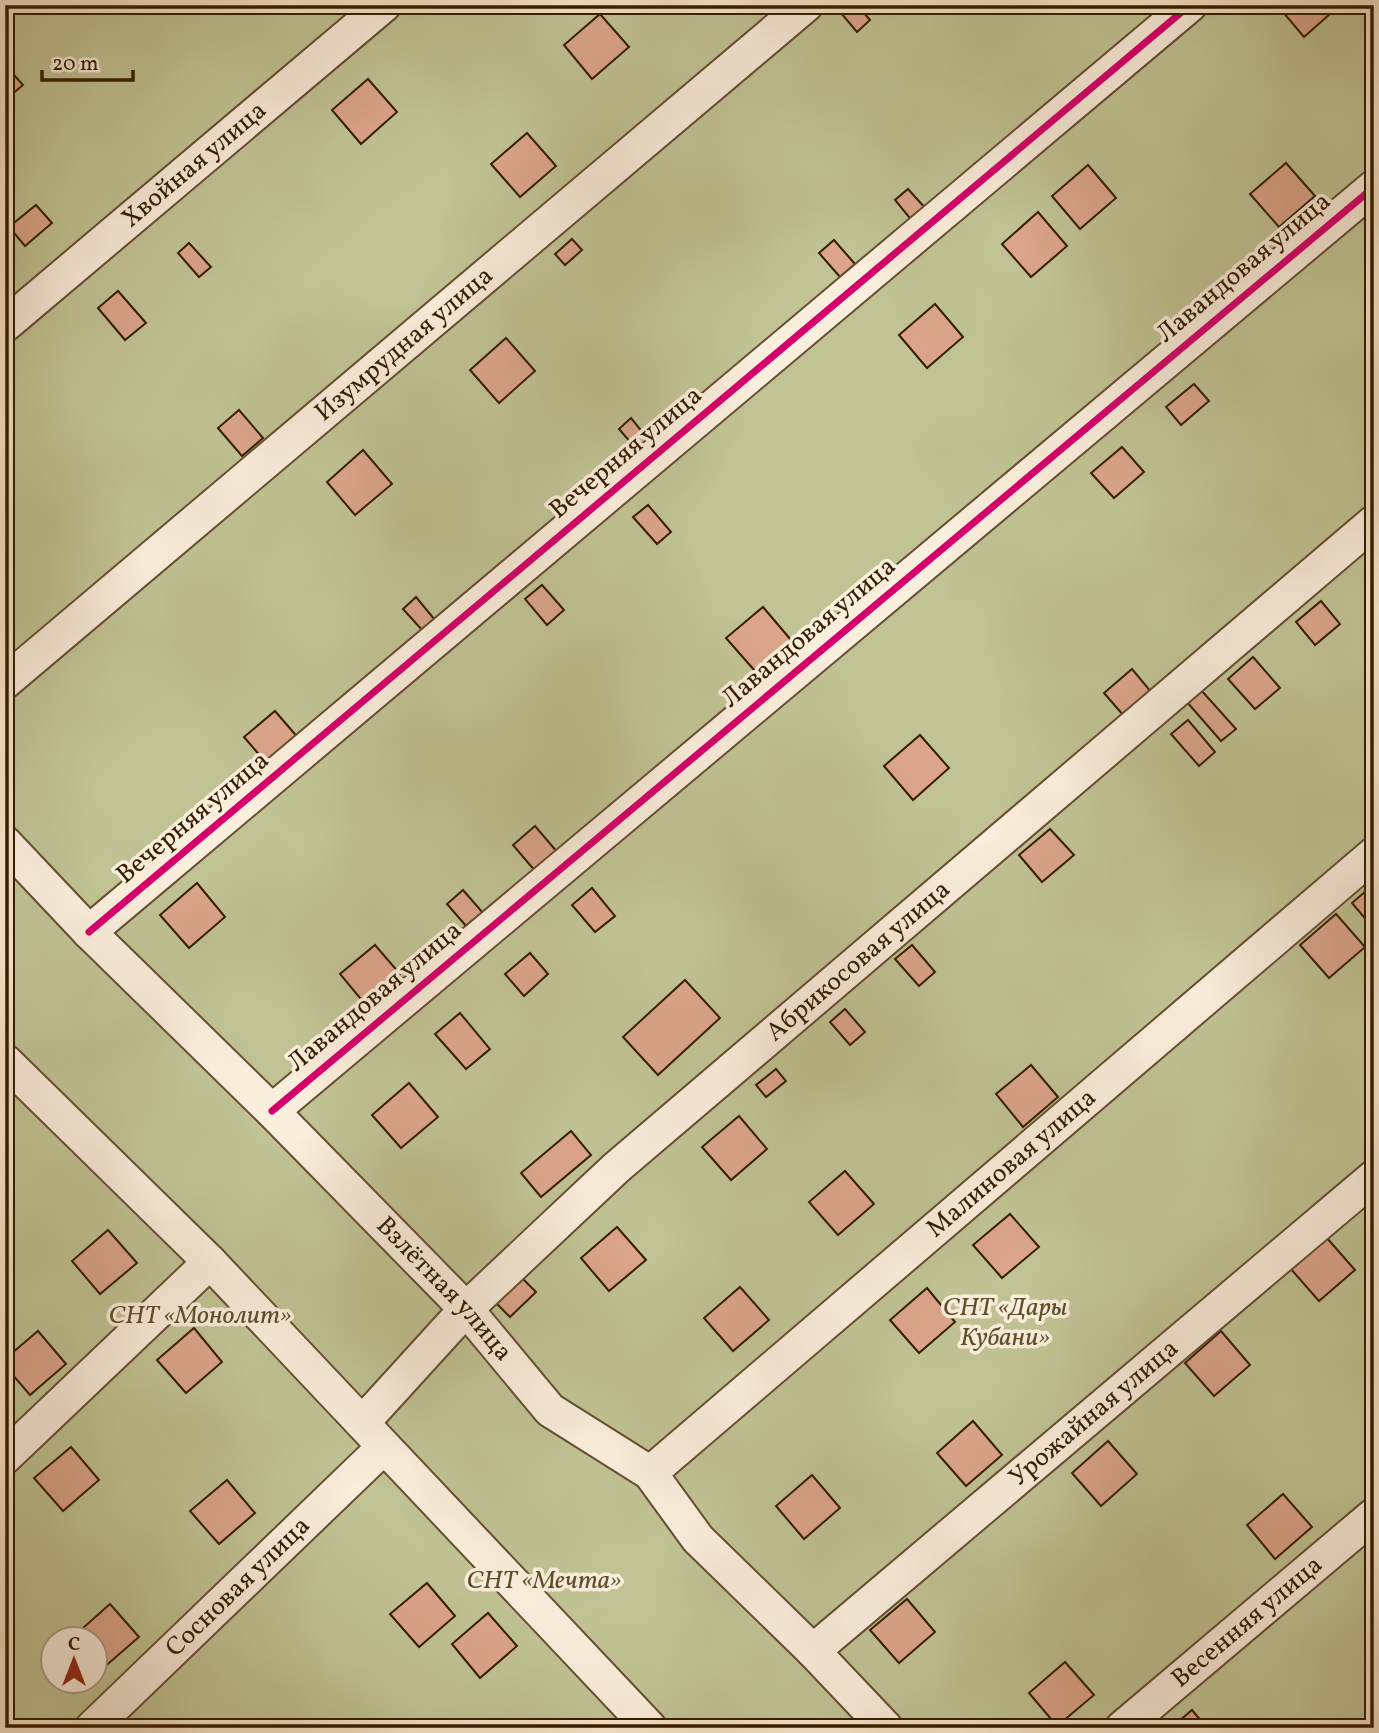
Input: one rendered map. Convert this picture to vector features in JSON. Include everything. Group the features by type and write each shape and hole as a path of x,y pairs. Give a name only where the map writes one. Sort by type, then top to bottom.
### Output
{"street":[{"name":"Хвойная улица","path":"5,325 384,5"},
{"name":"Изумрудная улица","path":"5,682 806,5"},
{"name":"Вечерняя улица","path":"89,932 1191,5"},
{"name":"Лавандовая улица","path":"272,1111 1374,187"},
{"name":"Абрикосовая улица","path":"364,1421 467,1309 616,1168 1374,522"},
{"name":"Взлётная улица","path":"5,844 89,932 272,1111 467,1309 550,1410 650,1473 698,1539 813,1651 886,1728"},
{"name":"Малиновая улица","path":"650,1473 1374,854"},
{"path":"9,1072 210,1262 364,1421 384,1447 650,1728"},
{"name":"Урожайная улица","path":"813,1651 1374,1177"},
{"path":"5,1457 210,1262"},
{"name":"Сосновая улица","path":"92,1728 384,1447"},
{"name":"Весенняя улица","path":"1122,1728 1374,1515"}],"green space":[{"path":"5,5 1374,5 1374,1728 5,1728"}],"building":[{"path":"857,5 870,20 857,32 835,6"},
{"path":"1277,5 1340,5 1304,37"},
{"path":"600,14 629,47 592,79 564,45"},
{"path":"5,65 23,85 5,100"},
{"path":"368,79 397,112 361,144 332,110"},
{"path":"527,133 556,166 520,197 491,164"},
{"path":"1286,163 1315,196 1279,227 1250,194"},
{"path":"1088,165 1116,198 1080,229 1052,196"},
{"path":"908,189 927,210 913,222 895,200"},
{"path":"36,205 52,223 25,246 9,227"},
{"path":"1038,212 1067,246 1031,277 1002,244"},
{"path":"572,239 582,250 565,265 555,254"},
{"path":"834,240 855,264 840,277 819,253"},
{"path":"189,243 211,267 199,277 178,253"},
{"path":"118,291 146,323 125,340 98,308"},
{"path":"935,304 963,337 927,368 899,335"},
{"path":"506,338 535,371 499,403 470,370"},
{"path":"1194,384 1209,401 1181,425 1166,407"},
{"path":"239,410 263,438 242,456 218,428"},
{"path":"631,418 644,434 632,444 619,429"},
{"path":"1122,447 1144,472 1114,498 1091,473"},
{"path":"363,450 392,484 355,515 327,482"},
{"path":"648,505 671,532 657,544 633,517"},
{"path":"542,585 564,610 547,625 525,599"},
{"path":"416,597 435,620 423,631 403,609"},
{"path":"1321,601 1340,624 1315,645 1296,622"},
{"path":"763,607 791,640 755,671 726,638"},
{"path":"1253,657 1280,688 1255,709 1228,679"},
{"path":"1132,669 1152,693 1124,716 1104,693"},
{"path":"1201,690 1236,729 1221,741 1187,702"},
{"path":"275,711 300,740 269,766 244,737"},
{"path":"1188,720 1215,752 1199,766 1171,734"},
{"path":"920,735 949,768 913,800 884,766"},
{"path":"535,826 558,853 536,872 513,845"},
{"path":"1050,829 1074,855 1042,882 1019,855"},
{"path":"197,883 225,917 189,948 160,915"},
{"path":"1374,884 1374,929 1352,903"},
{"path":"592,888 615,916 595,932 572,905"},
{"path":"463,890 483,913 467,927 447,904"},
{"path":"1336,914 1365,947 1329,978 1300,945"},
{"path":"375,945 400,974 365,1004 340,974"},
{"path":"912,945 935,972 919,986 895,959"},
{"path":"530,953 548,974 524,996 505,974"},
{"path":"685,980 720,1018 658,1075 623,1037"},
{"path":"845,1009 865,1032 850,1045 830,1022"},
{"path":"460,1013 490,1049 466,1069 435,1034"},
{"path":"1031,1065 1058,1097 1023,1127 996,1094"},
{"path":"776,1069 786,1081 766,1097 756,1085"},
{"path":"409,1083 438,1117 401,1148 372,1115"},
{"path":"739,1116 767,1149 731,1180 702,1147"},
{"path":"571,1131 591,1155 541,1197 521,1173"},
{"path":"845,1171 874,1204 838,1235 809,1202"},
{"path":"1010,1214 1039,1247 1002,1278 973,1245"},
{"path":"617,1227 646,1260 609,1291 581,1258"},
{"path":"108,1230 137,1263 100,1294 72,1261"},
{"path":"1326,1237 1355,1270 1319,1301 1290,1268"},
{"path":"518,1274 536,1292 510,1317 492,1299"},
{"path":"740,1287 769,1320 733,1351 704,1318"},
{"path":"927,1288 955,1322 919,1353 890,1320"},
{"path":"194,1328 222,1362 186,1393 157,1360"},
{"path":"38,1331 66,1364 30,1395 5,1366 5,1359"},
{"path":"1221,1331 1250,1365 1214,1396 1185,1363"},
{"path":"973,1421 1002,1455 966,1486 937,1453"},
{"path":"1108,1441 1137,1474 1101,1506 1072,1473"},
{"path":"71,1447 99,1480 63,1511 34,1478"},
{"path":"812,1475 840,1508 804,1539 776,1506"},
{"path":"227,1480 255,1513 219,1544 190,1511"},
{"path":"1283,1494 1312,1527 1275,1559 1247,1525"},
{"path":"427,1583 455,1616 419,1647 390,1614"},
{"path":"907,1599 935,1632 899,1663 870,1630"},
{"path":"110,1604 139,1637 108,1664 108,1624 88,1624"},
{"path":"488,1613 517,1646 480,1678 452,1644"},
{"path":"1065,1662 1094,1695 1057,1726 1029,1693"},
{"path":"1192,1710 1207,1728 1171,1728"}],"cycle path":[{"path":"89,932 1190,5"},
{"path":"272,1111 1374,187"}],"park label":[{"name":"СНТ «Монолит»","path":"200,1316"},
{"name":"СНТ «Дары Кубани»","path":"1005,1323"},
{"name":"СНТ «Мечта»","path":"544,1581"}]}
